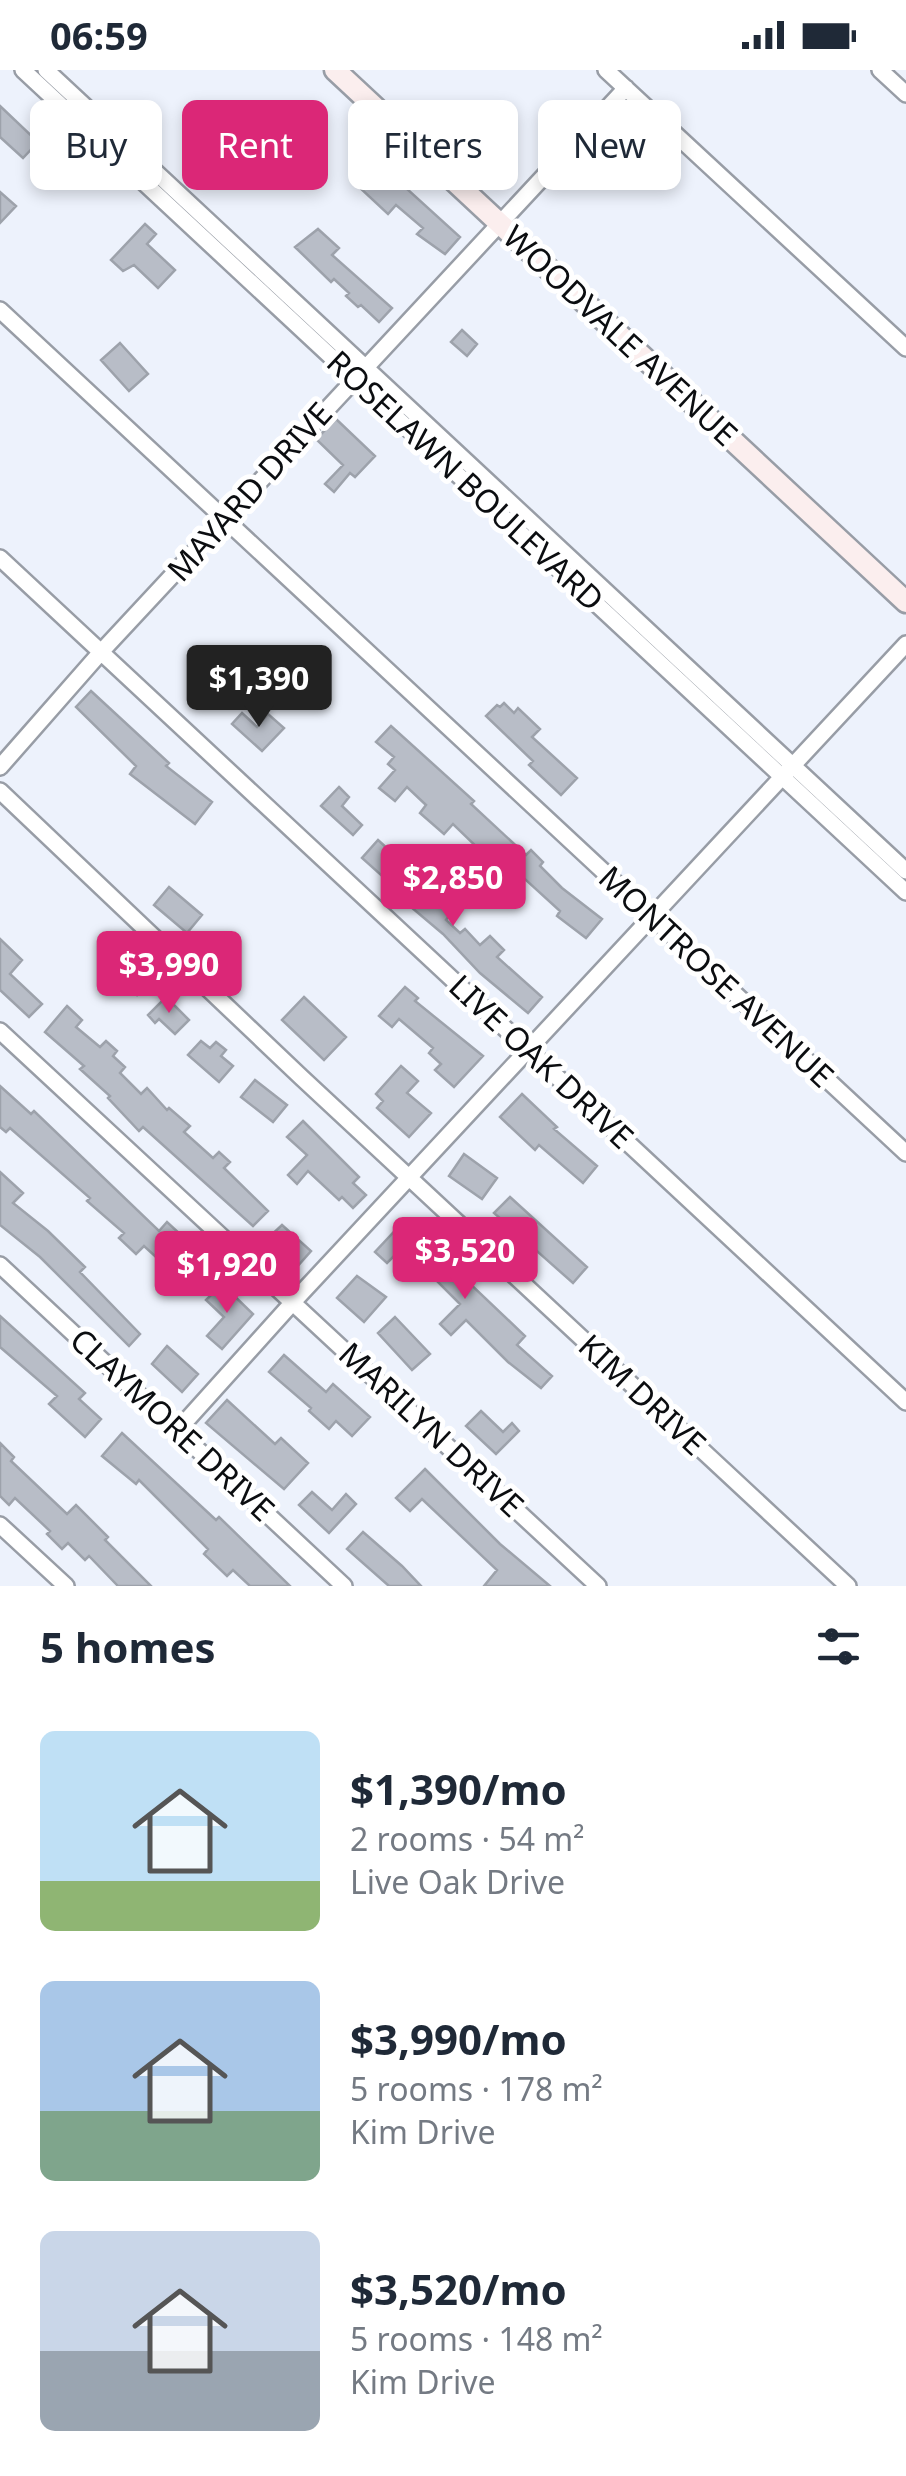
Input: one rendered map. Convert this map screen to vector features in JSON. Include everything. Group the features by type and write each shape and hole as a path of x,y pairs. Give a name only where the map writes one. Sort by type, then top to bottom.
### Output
{"street":[{"name":"ROSELAWN BOULEVARD","path":"23,70 60,100"},
{"name":"ROSELAWN BOULEVARD","path":"46,70 74,100"},
{"name":"WOODVALE AVENUE","path":"334,70 906,602"},
{"path":"606,70 906,348"},
{"path":"880,70 906,94"},
{"name":"MAYARD DRIVE","path":"0,767 101,652 626,88"},
{"name":"ROSELAWN BOULEVARD","path":"162,188 787,770 906,890"},
{"name":"MONTROSE AVENUE","path":"0,310 906,1152"},
{"name":"LIVE OAK DRIVE","path":"0,558 906,1402"},
{"path":"177,1431 906,644"},
{"name":"ROSELAWN BOULEVARD","path":"787,770 906,871"},
{"name":"KIM DRIVE","path":"0,791 848,1586"},
{"name":"MARILYN DRIVE","path":"0,1031 598,1586"},
{"name":"CLAYMORE DRIVE","path":"0,1265 344,1586"},
{"path":"0,1525 66,1586"}],"building":[{"path":"0,106 30,134 30,151 23,158 0,137"},
{"path":"362,190 408,190 460,237 445,254 417,234 423,228 396,205 388,214"},
{"path":"0,192 16,206 0,223"},
{"path":"145,224 156,234 147,244 175,270 158,288 134,265 123,271 111,260"},
{"path":"318,229 339,248 332,255 392,308 379,322 295,247"},
{"path":"462,330 477,344 467,356 451,342"},
{"path":"120,343 148,374 129,391 101,360"},
{"path":"336,419 375,456 355,477 350,473 334,492 325,484 343,465 316,439"},
{"path":"91,691 169,763 166,766 212,802 195,824 130,774 136,766 76,707"},
{"path":"504,703 514,713 518,708 540,729 532,737 577,778 561,795 529,765 533,761 486,716"},
{"path":"242,713 257,727 268,714 284,728 262,751 232,724"},
{"path":"391,726 474,801 471,804 526,855 531,850 543,862 540,866 562,888 602,919 586,938 557,916 560,911 492,849 486,856 453,824 444,834 420,813 426,805 407,787 395,801 379,788 395,770 388,764 394,757 376,742"},
{"path":"339,787 349,797 342,806 362,825 353,835 321,806"},
{"path":"378,840 409,868 403,875 426,897 433,889 455,909 446,920 460,933 465,929 480,945 490,936 504,950 497,957 542,997 528,1013 480,973 362,858"},
{"path":"169,887 202,915 187,933 154,905"},
{"path":"0,939 22,960 10,974 42,1004 29,1017 0,990"},
{"path":"123,957 150,980 137,995 110,971"},
{"path":"405,987 418,998 415,1001 483,1056 454,1087 435,1070 441,1064 429,1053 433,1048 399,1019 392,1027 379,1016"},
{"path":"166,997 189,1020 175,1034 159,1019 155,1023 148,1015"},
{"path":"304,997 346,1037 324,1060 282,1020"},
{"path":"67,1006 82,1020 76,1027 100,1047 106,1041 117,1051 113,1056 125,1067 120,1073 141,1094 147,1088 167,1110 190,1126 184,1132 213,1158 219,1152 230,1162 224,1168 268,1211 253,1226 143,1127 139,1131 110,1096 80,1069 84,1066 45,1032"},
{"path":"201,1041 210,1048 216,1042 226,1050 221,1056 233,1066 219,1082 188,1055"},
{"path":"401,1066 418,1081 407,1093 431,1113 409,1137 377,1108 383,1101 376,1094"},
{"path":"255,1080 287,1105 273,1122 241,1097"},
{"path":"0,1086 31,1114 34,1111 159,1231 167,1222 180,1234 175,1239 207,1271 190,1288 144,1246 136,1254 119,1238 124,1233 87,1201 90,1198 10,1128 6,1132 0,1127"},
{"path":"522,1094 557,1127 554,1129 597,1166 583,1183 539,1145 535,1150 500,1117"},
{"path":"303,1121 359,1177 353,1183 366,1195 353,1208 308,1171 297,1184 288,1175 307,1155 287,1137"},
{"path":"464,1154 497,1178 482,1199 449,1176"},
{"path":"0,1172 23,1193 13,1203 85,1267 80,1272 140,1334 129,1346 40,1257 0,1225"},
{"path":"510,1197 587,1267 573,1283 494,1213"},
{"path":"404,1221 525,1336 517,1345 552,1376 541,1388 466,1320 451,1335 440,1324 460,1304 410,1254 403,1262 395,1255 387,1263 375,1252"},
{"path":"282,1225 311,1251 296,1268 266,1240"},
{"path":"357,1276 386,1297 364,1322 337,1298"},
{"path":"222,1284 253,1314 222,1349 207,1336 224,1317 206,1300"},
{"path":"0,1316 85,1393 79,1399 101,1419 85,1437 49,1404 57,1396 0,1347"},
{"path":"395,1317 430,1354 412,1370 378,1333"},
{"path":"167,1346 198,1374 182,1392 152,1364"},
{"path":"284,1355 326,1392 333,1384 370,1417 352,1436 336,1421 329,1429 269,1372"},
{"path":"227,1400 275,1444 281,1438 308,1463 284,1489 206,1423"},
{"path":"481,1411 503,1432 512,1423 519,1431 496,1454 466,1426"},
{"path":"122,1433 216,1520 219,1517 290,1586 250,1586 233,1570 227,1576 204,1554 208,1549 139,1480 136,1484 102,1456"},
{"path":"0,1443 14,1457 11,1461 67,1514 76,1505 151,1586 118,1586 89,1556 85,1560 68,1543 62,1549 47,1534 50,1531 15,1498 9,1505 0,1496"},
{"path":"425,1469 500,1544 550,1586 484,1586 497,1570 422,1499 410,1511 396,1498"},
{"path":"312,1492 332,1510 346,1494 356,1504 329,1533 299,1505"},
{"path":"363,1532 421,1586 389,1586 347,1549"}]}
